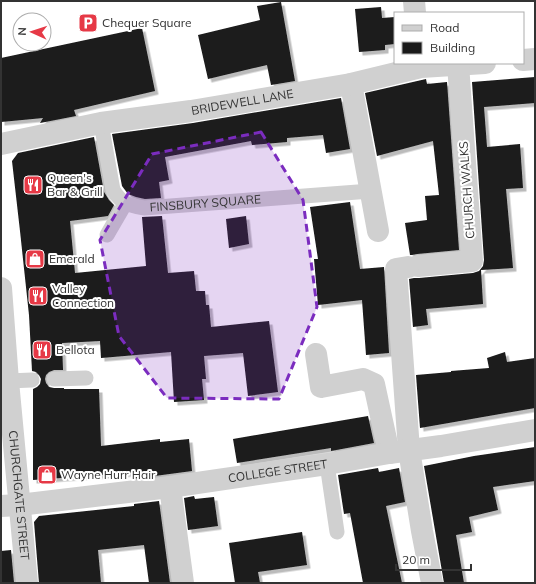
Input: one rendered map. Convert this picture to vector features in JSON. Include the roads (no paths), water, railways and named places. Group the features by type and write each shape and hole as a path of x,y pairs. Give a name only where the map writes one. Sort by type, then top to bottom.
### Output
{"street":[{"path":"414,1 415,12"},
{"path":"524,60 535,59"},
{"name":"BRIDEWELL LANE","path":"1,144 101,123 191,111 351,84 420,65 458,64"},
{"name":"CHURCH WALKS","path":"399,452 396,269 472,261 458,64"},
{"path":"351,84 378,231"},
{"name":"CHURCHGATE STREET","path":"1,288 4,360 8,381 10,505 27,583"},
{"path":"316,354 321,387 363,379 374,384 399,452 422,531 432,583"},
{"name":"COLLEGE STREET","path":"10,505 170,487 327,464 535,430"},
{"path":"170,487 183,583"}],"lane":[{"path":"101,123 113,190 118,198 125,204 107,235"},
{"name":"FINSBURY SQUARE","path":"125,204 144,208 371,191"},
{"path":"54,379 86,378"},
{"path":"8,381 32,380"},
{"path":"327,464 337,532"}],"place":[{"name":"Chequer Square","path":"88,23"},
{"name":"Queen's Bar & Grill","path":"33,185"},
{"name":"Emerald","path":"35,259"},
{"name":"Valley Connection","path":"38,296"},
{"name":"Bellota","path":"42,350"},
{"name":"Wayne Hurr Hair","path":"47,475"}]}
